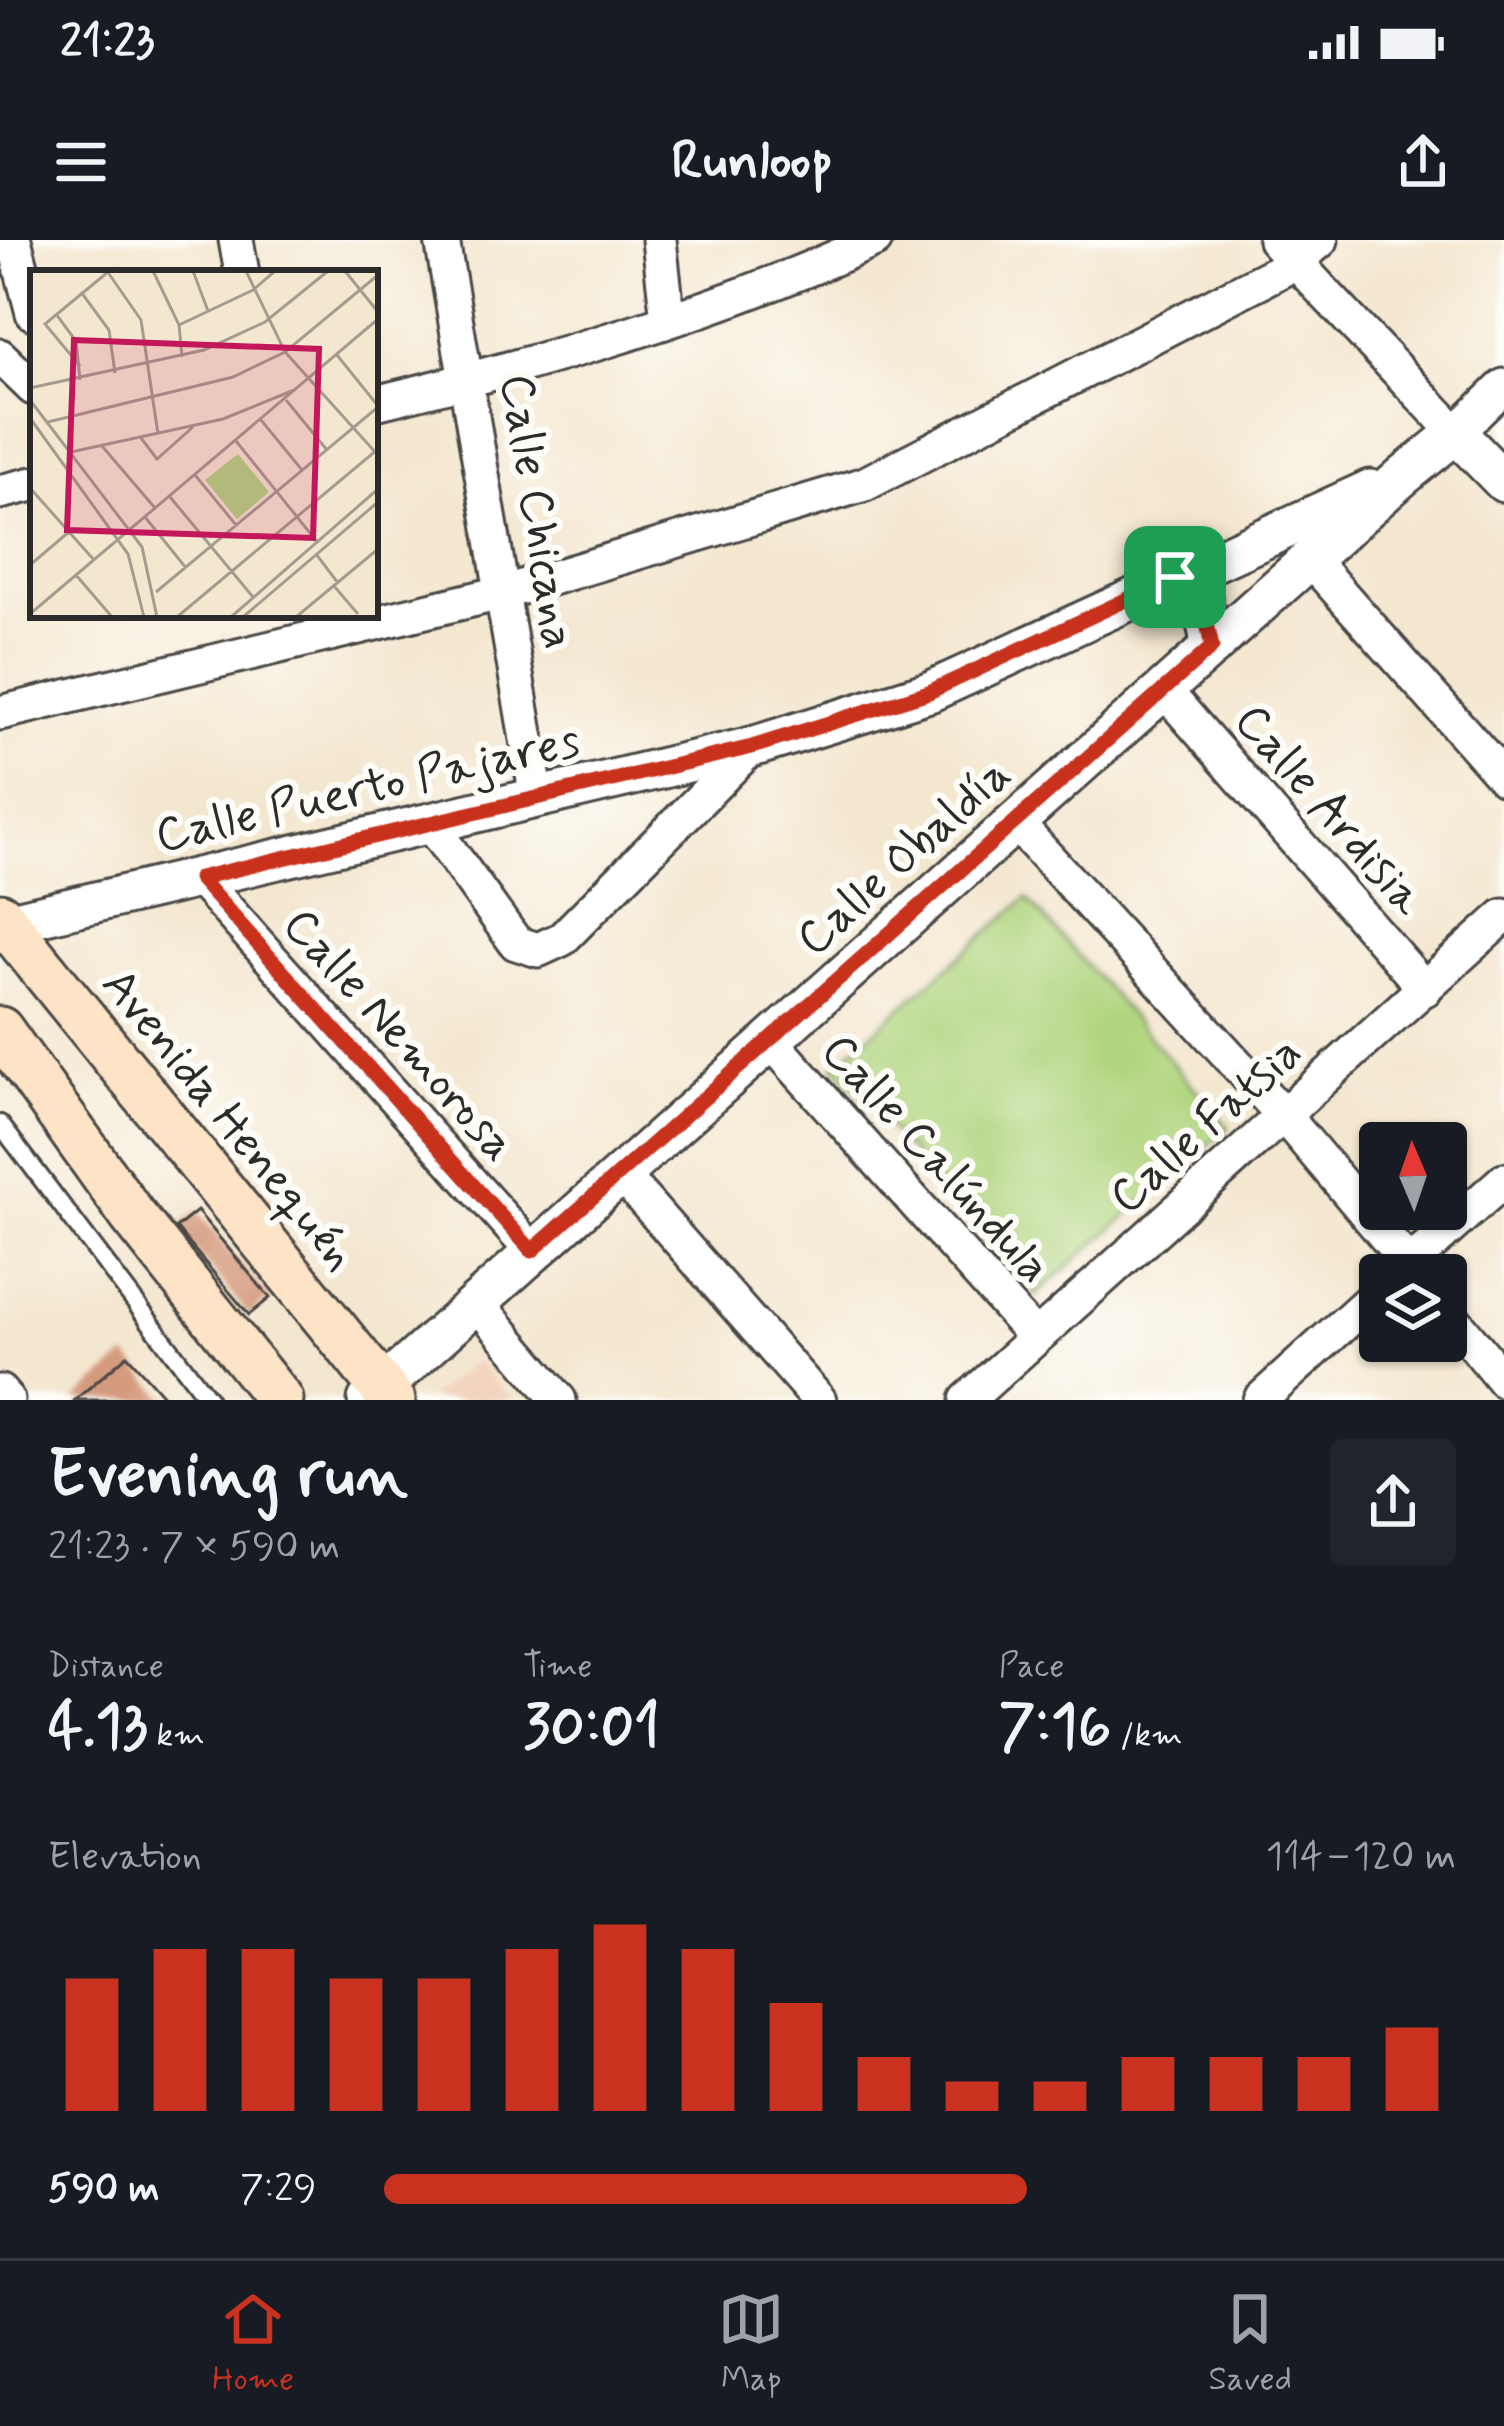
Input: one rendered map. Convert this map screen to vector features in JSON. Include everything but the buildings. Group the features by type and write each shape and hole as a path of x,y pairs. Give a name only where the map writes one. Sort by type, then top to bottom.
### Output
{"main road":[{"name":"Avenida Henequén","path":"3,920 380,1396"},
{"path":"0,1030 132,1215 280,1400"}],"street":[{"path":"14,240 30,301"},
{"path":"236,240 241,270"},
{"name":"Calle Chicana","path":"442,240 470,380 537,798"},
{"path":"659,240 668,320"},
{"path":"378,402 470,380 751,296 875,240"},
{"path":"0,713 506,592 865,484 1284,252 1321,240"},
{"path":"1284,252 1504,482"},
{"path":"0,356 30,385"},
{"name":"Calle Obaldía","path":"380,1396 532,1251 1504,386"},
{"name":"Calle Puerto Pajares","path":"3,920 752,747 929,692 1403,476"},
{"path":"0,492 30,485"},
{"path":"1310,559 1504,778"},
{"path":"1175,577 1203,605 1212,647"},
{"name":"Calle Ardisia","path":"1164,690 1425,989"},
{"name":"Calle Puerto Pajares","path":"431,824 516,944 538,950 562,939 752,747"},
{"path":"1016,823 1285,1118 1394,1254"},
{"name":"Calle Nemorosa","path":"199,878 532,1251"},
{"name":"Calle Fatsia","path":"967,1400 1504,916"},
{"name":"Calle Calúndula","path":"771,1041 1034,1337"},
{"path":"621,1174 819,1400"},
{"path":"1427,1254 1504,1180"},
{"path":"477,1303 559,1400"},
{"path":"1260,1400 1359,1310"},
{"path":"1467,1336 1504,1381"},
{"path":"0,1392 8,1400"}],"lane":[{"path":"0,1124 209,1400"}],"shaded area":[{"path":"476,1360 512,1400 434,1400 431,1396"}],"green space":[{"path":"1027,898 1229,1127 1036,1295 834,1066"}],"route":[{"path":"1175,577 1203,605 1212,647 532,1251 199,878 752,747 929,692 1175,577"}]}
